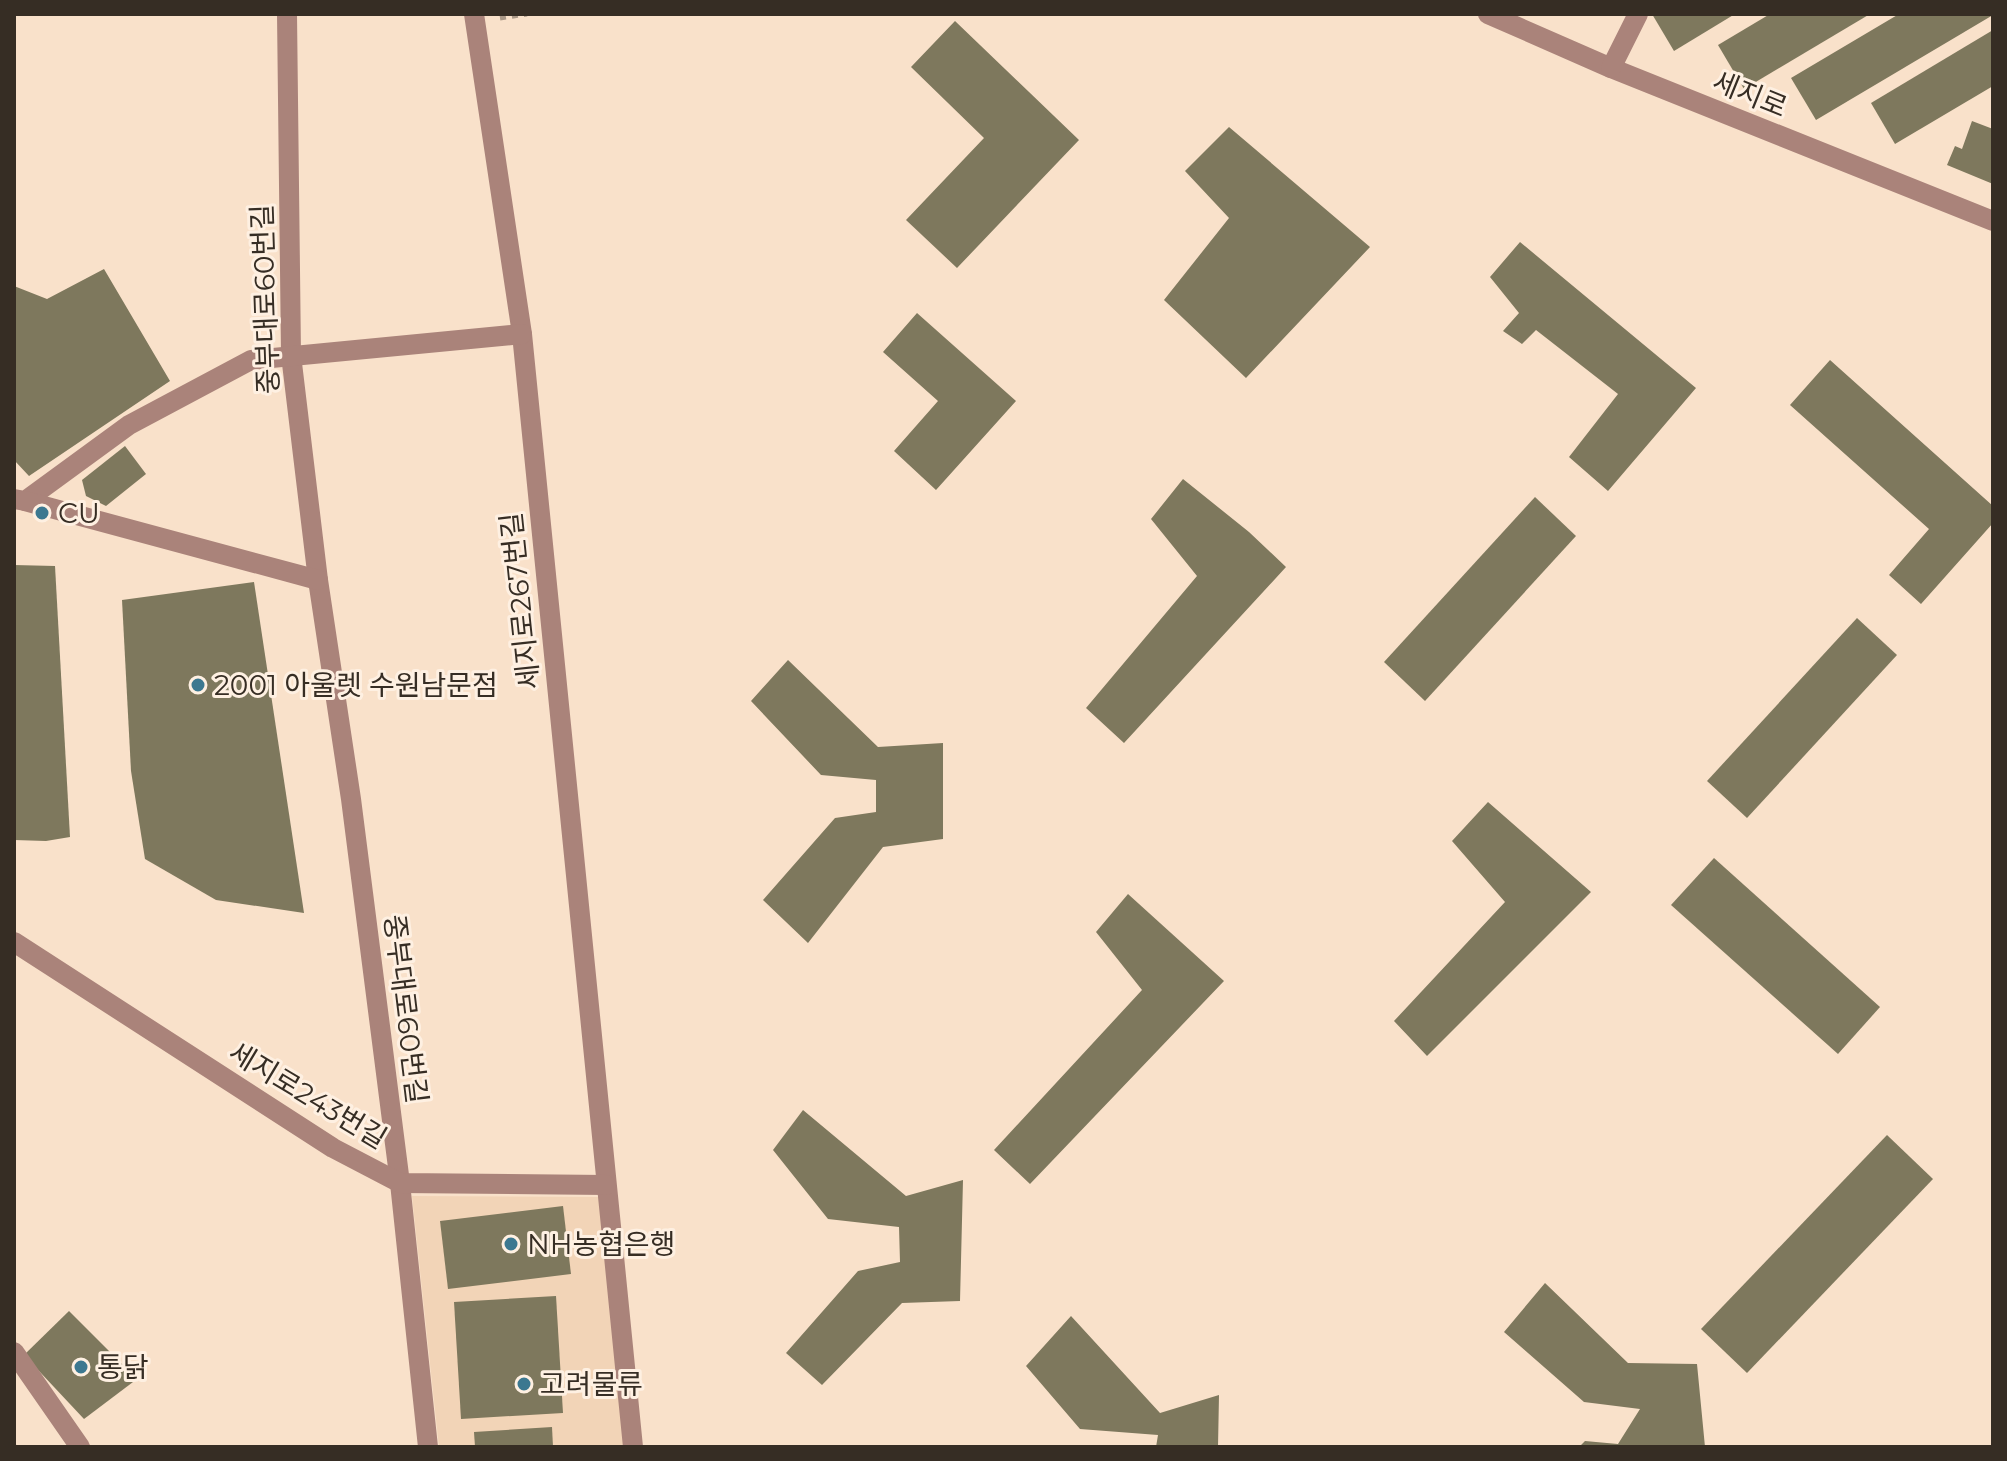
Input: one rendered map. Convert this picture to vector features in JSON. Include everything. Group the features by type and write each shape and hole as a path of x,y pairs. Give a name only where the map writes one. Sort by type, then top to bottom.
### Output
{"street":[{"name":"중부대로60번길","path":"287,14 291,355 318,580 351,799 400,1183 428,1447"},
{"name":"세지로267번길","path":"474,14 522,334 633,1447"},
{"name":"세지로","path":"1488,14 1611,68 1993,221"},
{"path":"1611,68 1638,14"},
{"path":"19,500 129,425 251,360 522,334"},
{"path":"19,500 318,580"},
{"name":"세지로243번길","path":"14,942 333,1148 400,1183 606,1185"},
{"path":"14,1352 80,1447"}],"shaded area":[{"path":"412,1196 600,1197 624,1447 439,1447"}],"building":[{"path":"1652,14 1735,14 1674,51"},
{"path":"1770,14 1870,14 1744,89 1718,45"},
{"path":"1899,14 1993,15 1816,120 1791,78"},
{"path":"955,21 1079,140 957,268 906,220 984,138 911,67"},
{"path":"1993,30 1993,86 1895,144 1871,103"},
{"path":"1972,121 1993,129 1993,184 1947,165 1955,146 1962,149"},
{"path":"1229,127 1370,247 1246,378 1164,300 1229,218 1185,171"},
{"path":"1520,242 1696,388 1608,491 1569,457 1618,394 1536,330 1522,344 1503,331 1519,313 1490,277"},
{"path":"104,269 170,381 29,476 14,460 14,286 47,299"},
{"path":"917,313 1016,401 936,490 894,451 938,401 883,352"},
{"path":"1830,360 1993,506 1993,523 1921,604 1889,575 1929,529 1790,405"},
{"path":"125,446 146,474 106,506 86,496 82,480"},
{"path":"1183,479 1249,532 1286,567 1124,743 1086,708 1197,576 1151,519"},
{"path":"1535,497 1576,536 1425,701 1384,662"},
{"path":"14,565 55,566 70,837 46,841 14,840"},
{"name":"2001 아울렛 수원남문점","path":"254,582 304,913 216,900 145,859 131,771 122,600"},
{"path":"1857,618 1897,655 1747,818 1707,781"},
{"path":"788,660 878,747 943,743 943,839 883,847 808,943 763,900 835,818 876,812 876,780 821,775 751,701"},
{"path":"1488,802 1591,892 1427,1056 1394,1021 1505,902 1452,841"},
{"path":"1714,858 1880,1007 1838,1054 1671,905"},
{"path":"1128,894 1224,981 1030,1184 994,1150 1142,990 1096,932"},
{"path":"803,1110 906,1196 963,1180 960,1301 902,1303 822,1385 786,1353 858,1271 900,1262 899,1227 828,1219 773,1150"},
{"path":"1887,1135 1933,1179 1747,1373 1701,1329"},
{"path":"563,1206 571,1274 448,1289 440,1221"},
{"path":"1545,1283 1628,1363 1697,1364 1705,1447 1579,1447 1585,1441 1618,1444 1640,1409 1584,1402 1504,1332"},
{"path":"556,1296 563,1413 461,1419 454,1302"},
{"name":"통닭","path":"69,1311 137,1379 84,1419 24,1355"},
{"path":"1071,1316 1160,1413 1219,1395 1218,1447 1156,1447 1158,1435 1080,1429 1026,1366"},
{"path":"552,1427 553,1447 475,1447 474,1432"}],"place":[{"name":"CU","path":"42,513"},
{"name":"2001 아울렛 수원남문점","path":"198,685"},
{"name":"NH농협은행","path":"511,1244"},
{"name":"통닭","path":"81,1367"},
{"name":"고려물류","path":"524,1384"}]}
